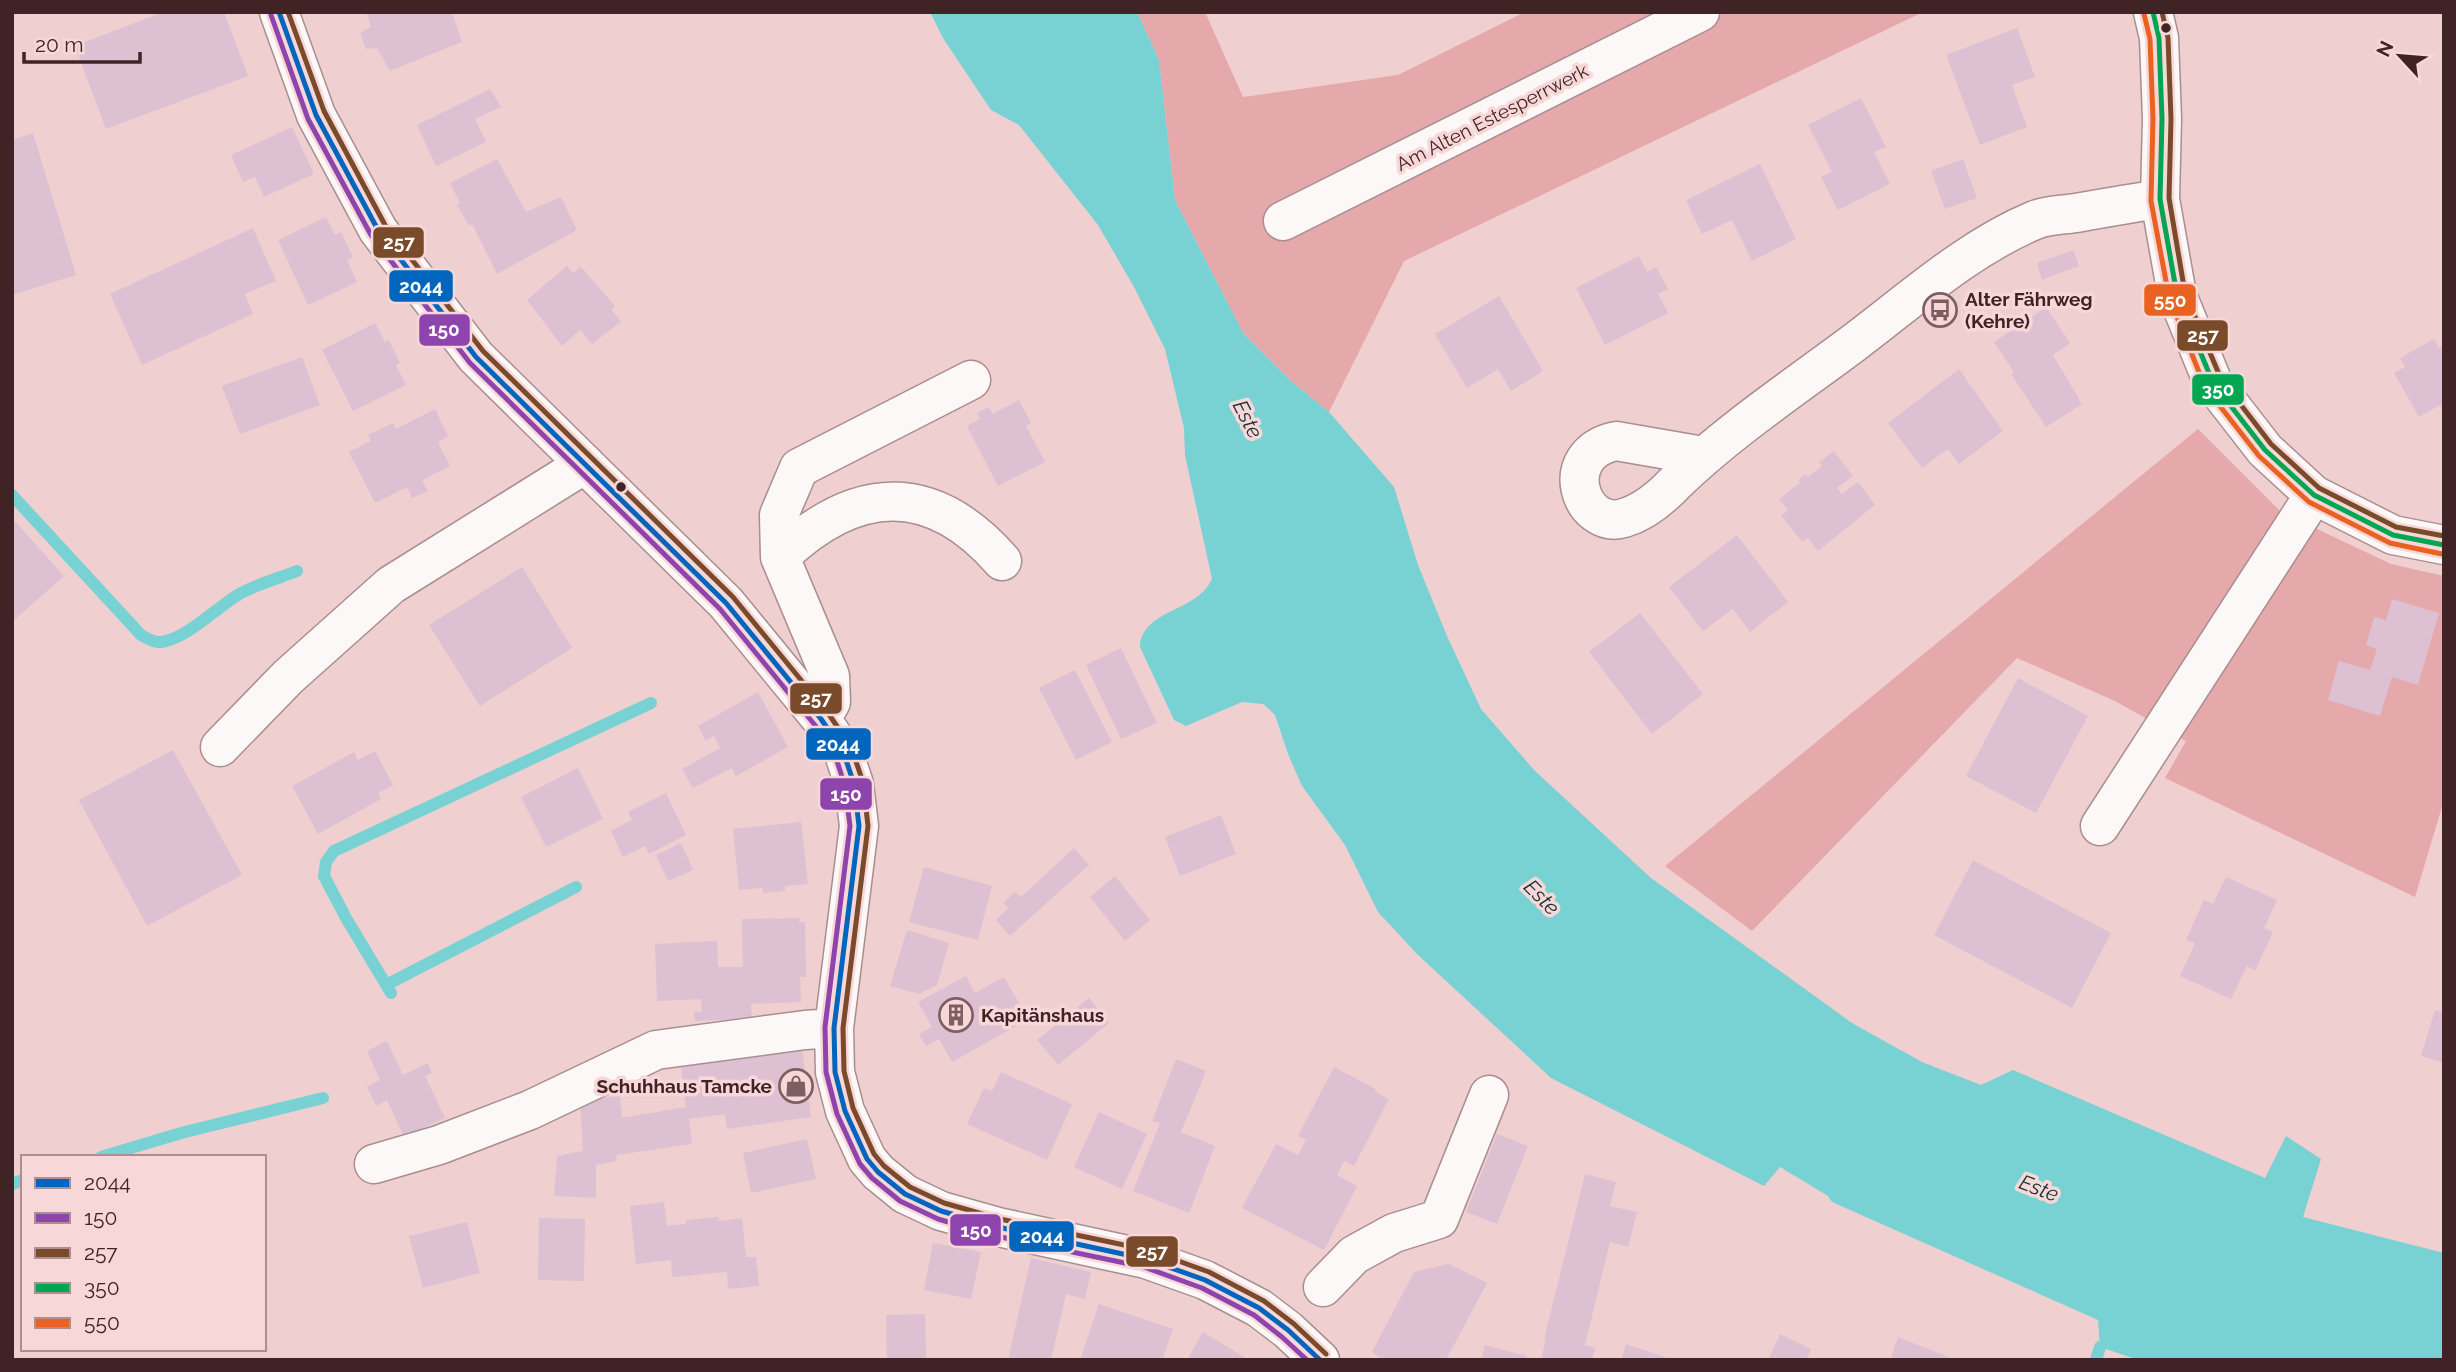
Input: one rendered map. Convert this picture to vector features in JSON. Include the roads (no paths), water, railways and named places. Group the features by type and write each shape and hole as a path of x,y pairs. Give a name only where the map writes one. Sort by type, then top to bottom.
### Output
{"street":[{"path":"279,12 316,115 378,230 475,357 726,603 821,719 843,751 854,784 859,826 834,1028 835,1072 845,1111 867,1158 878,1172 905,1194 941,1211 998,1227 1146,1259 1205,1280 1259,1308 1298,1352"},
{"name":"Am Alten Estesperrwerk","path":"1283,221 1700,12"},
{"path":"2154,12 2159,38 2162,119 2160,198 2177,295 2213,383 2265,450 2314,495 2393,535 2444,545"},
{"path":"1703,456 1984,245 2038,219 2160,198"},
{"path":"821,719 831,702 830,676 780,557 779,515 799,468 971,380"},
{"path":"219,747 288,677 391,585 585,464"},
{"path":"2100,826 2314,495"},
{"path":"780,557 800,538 834,515 865,504 894,501 943,513 986,543 1002,561"},
{"path":"374,1164 439,1145 530,1110 656,1050 834,1028"},
{"path":"1323,1287 1354,1255 1394,1233 1439,1219 1489,1095"}],"water":[{"name":"Este","path":"930,12 1137,12 1159,60 1175,200 1243,333 1291,381 1329,412 1394,487 1418,565 1481,709 1534,770 1651,878 1852,1023 1922,1062 1981,1085 2013,1070 2265,1178 2286,1136 2321,1159 2303,1217 2444,1253 2444,1360 2138,1360 2100,1347 2098,1320 1832,1202 1828,1196 1780,1167 1764,1186 1551,1078 1417,954 1378,912 1345,845 1302,786 1275,715 1270,710 1263,704 1242,702 1186,726 1174,720 1140,647 1143,635 1159,618 1194,599 1212,579 1185,455 1184,428 1165,349 1134,287 1098,225 1019,125 991,110 943,38"}],"waterway":[{"path":"12,495 141,635 156,642 171,640 192,629 241,593 297,571"},
{"path":"391,993 324,876 326,862 334,851 651,703"},
{"path":"386,985 576,887"},
{"path":"108,1155 181,1133 323,1098"},
{"path":"12,1184 21,1181"},
{"path":"2096,1360 2100,1347"}],"place":[{"name":"Alter Fährweg (Kehre)","path":"1940,310"},
{"name":"Kapitänshaus","path":"956,1015"},
{"name":"Schuhhaus Tamcke","path":"796,1086"}]}
